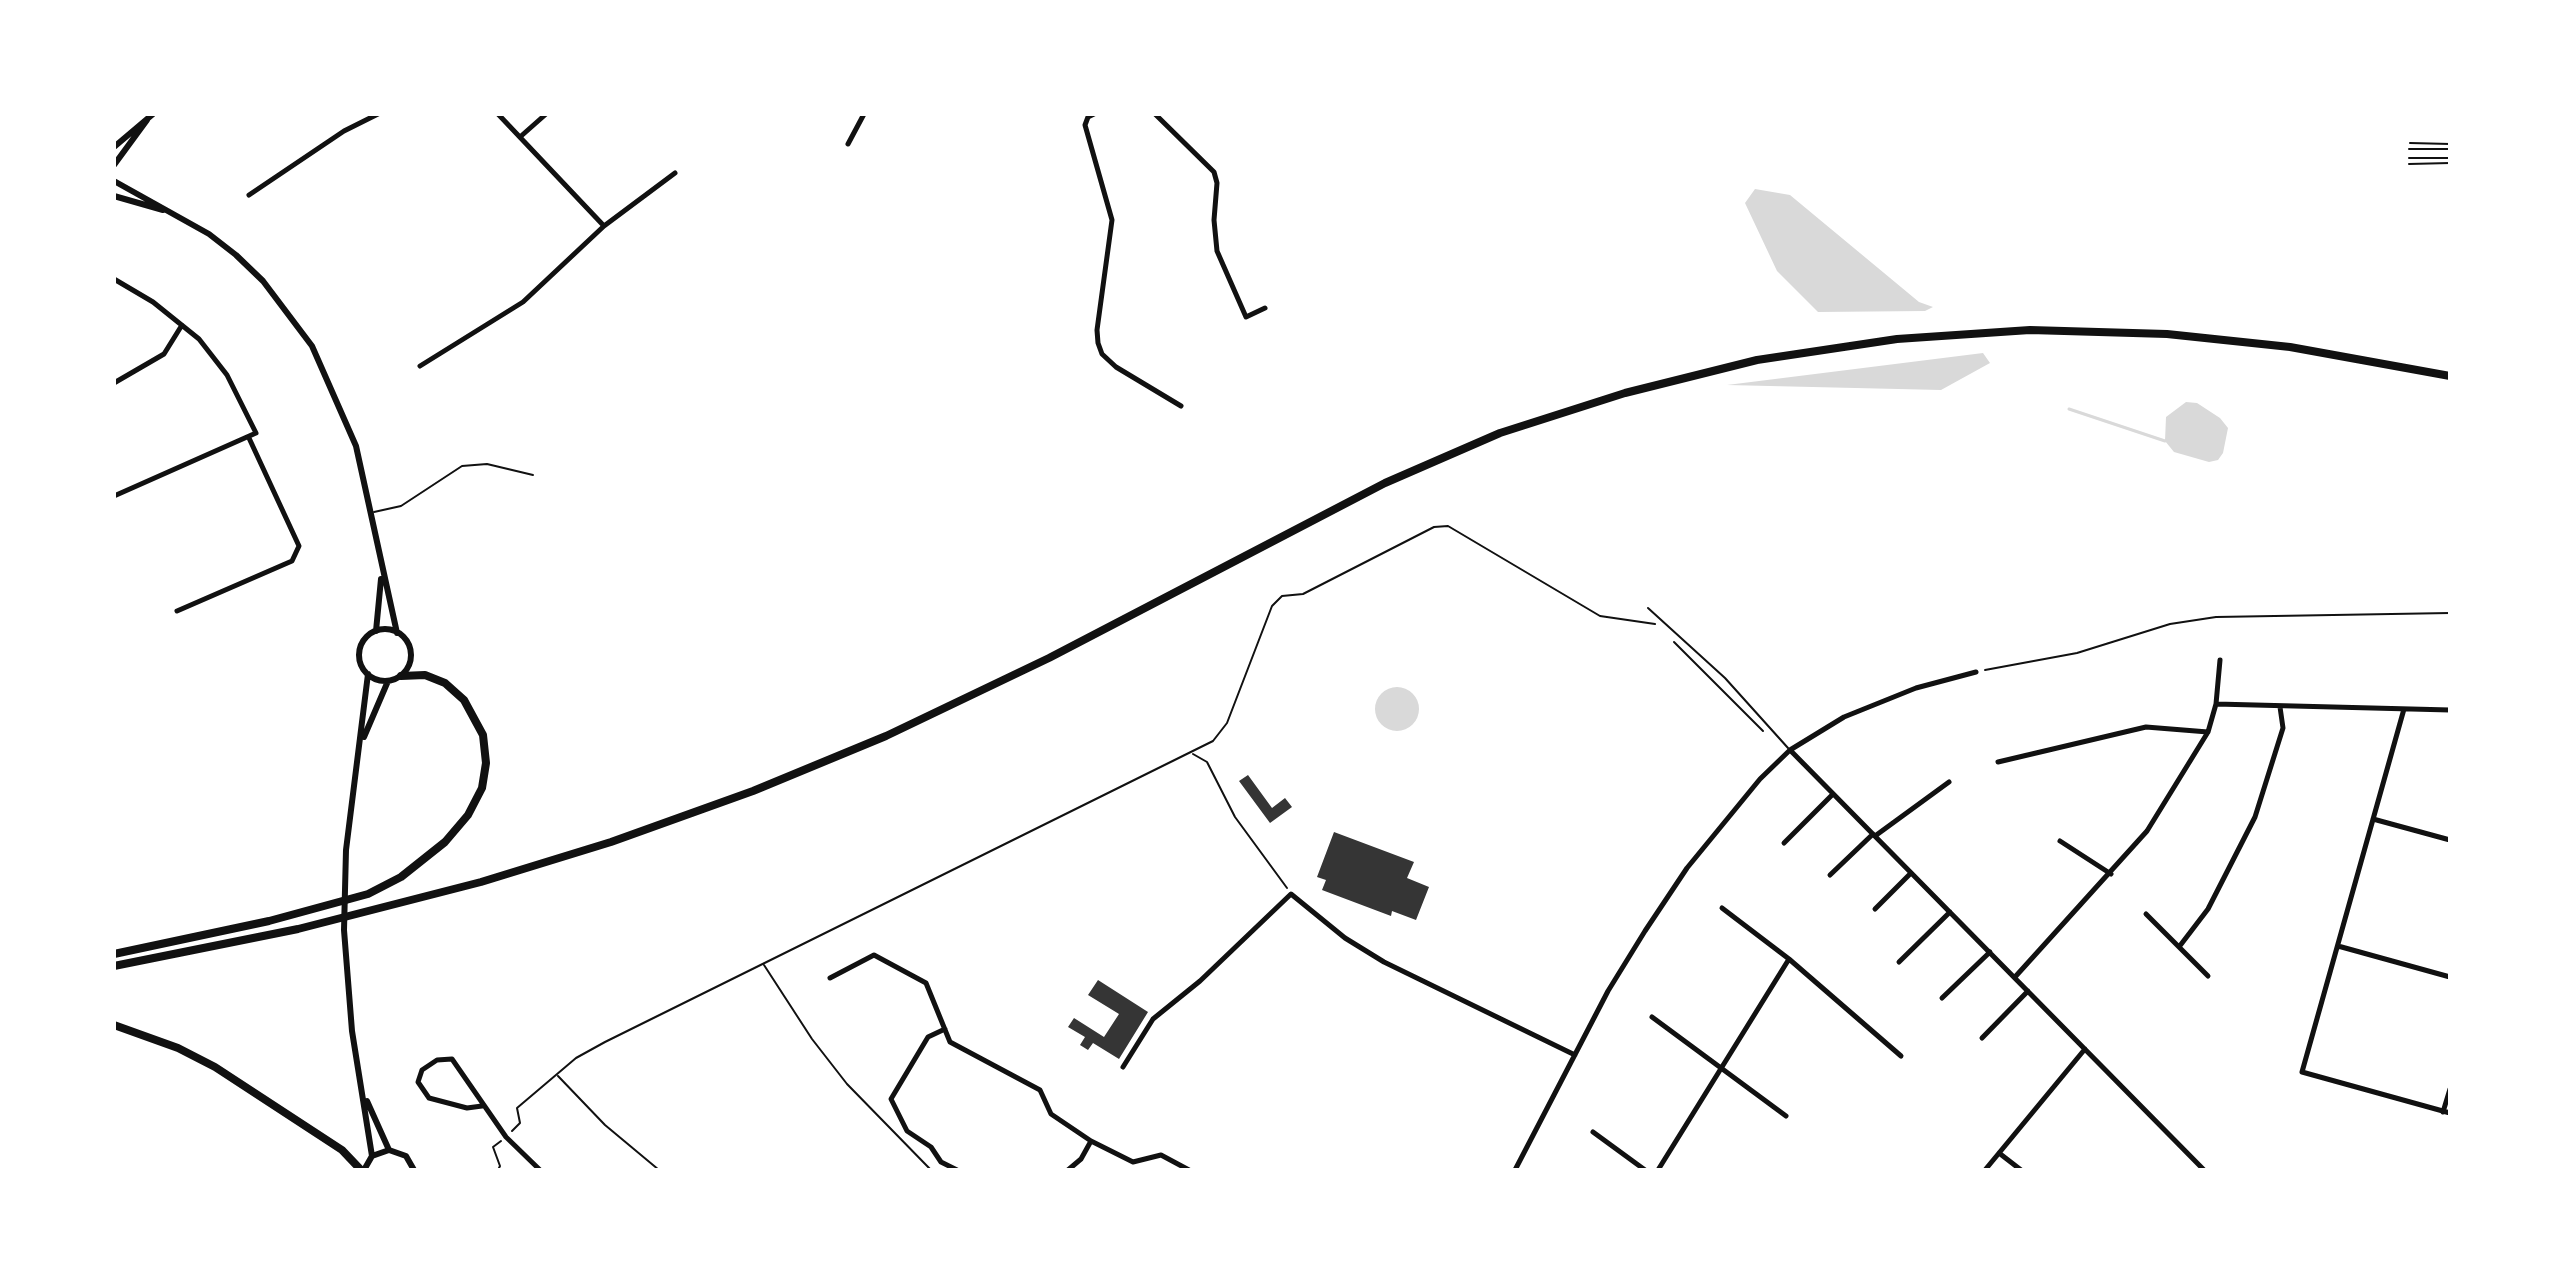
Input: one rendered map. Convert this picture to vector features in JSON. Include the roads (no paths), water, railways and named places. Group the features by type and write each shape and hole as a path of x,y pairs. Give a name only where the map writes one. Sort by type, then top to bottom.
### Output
{"main road":[{"path":"114,966 298,929 481,882 611,842 753,791 886,736 1049,658 1385,483 1500,433 1669,382 1757,360 1897,339 2030,330 2167,334 2290,347 2450,376"},
{"path":"114,954 269,921 368,894 416,867 445,842 468,815 482,788 486,763 483,735 464,700 445,683 425,675 401,676"},
{"path":"114,1025 178,1048 215,1067 330,1142 363,1170"}],"street":[{"path":"249,195 344,131 378,114"},
{"path":"498,114 604,226"},
{"path":"520,137 546,114"},
{"path":"848,144 864,114"},
{"path":"1094,114 1088,117 1085,125 1112,220 1097,330 1098,343 1102,354 1116,367 1181,406"},
{"path":"1155,114 1214,172 1218,195 1214,220 1217,251 1246,317 1265,308"},
{"path":"114,147 150,117"},
{"path":"114,165 150,117"},
{"path":"420,366 523,302 604,226 675,173"},
{"path":"114,181 209,234 263,281 312,346 356,446 397,633 410,650 408,667 401,676 388,681 368,674 360,664 360,650 365,639 376,631 397,633"},
{"path":"114,196 177,215"},
{"path":"114,279 153,302 199,339 227,375 256,433 114,496"},
{"path":"114,383 164,354 182,325"},
{"path":"177,611 292,561 299,546 249,438"},
{"path":"376,631 382,574"},
{"path":"2015,977 2111,874 2173,793 2208,732 2216,704 2220,660"},
{"path":"1515,1170 1608,991 1687,868 1760,779 1790,750 1844,717 1916,688 1976,672"},
{"path":"368,674 346,850 345,958 352,1031 372,1156"},
{"path":"360,747 388,681"},
{"path":"2216,704 2450,710"},
{"path":"2179,947 2208,909 2255,817 2283,728 2280,707"},
{"path":"2404,709 2302,1072 2447,1112 2450,1089"},
{"path":"1998,762 2146,727 2208,732"},
{"path":"1790,750 2204,1170"},
{"path":"1830,875 1874,835 1949,782"},
{"path":"1784,843 1833,794"},
{"path":"2373,819 2450,840"},
{"path":"2060,841 2111,874"},
{"path":"1875,909 1911,873"},
{"path":"1123,1067 1153,1019 1211,971 1291,894 1345,938 1384,962 1575,1055"},
{"path":"1722,908 1789,959 1901,1056"},
{"path":"1899,962 1950,912"},
{"path":"2146,914 2208,976"},
{"path":"2338,946 2450,977"},
{"path":"1942,998 1990,952"},
{"path":"830,978 874,955 926,983 950,1042 1040,1090 1051,1114 1091,1141 1133,1162 1161,1155 1189,1170"},
{"path":"1658,1170 1789,959"},
{"path":"1982,1038 2028,991"},
{"path":"1652,1017 1721,1064 1786,1116"},
{"path":"945,1029 928,1037 891,1099 907,1131 931,1147 941,1162 957,1170"},
{"path":"1985,1170 2085,1049"},
{"path":"482,1106 467,1108 429,1098 418,1082 422,1070 437,1060 452,1059 506,1137 540,1170"},
{"path":"363,1094 389,1150"},
{"path":"1593,1132 1645,1170"},
{"path":"1068,1170 1081,1159 1091,1141"},
{"path":"363,1170 372,1156 389,1150 406,1156 414,1170"},
{"path":"1999,1153 2021,1170"}],"lane":[{"path":"2410,143 2450,144"},
{"path":"2409,149 2450,149"},
{"path":"2409,158 2450,158"},
{"path":"2409,164 2450,163"},
{"path":"373,513 401,506 462,466 487,464 533,475"},
{"path":"1648,608 1726,680 1786,742 1790,750"}],"waterway":[{"path":"2069,409 2165,441"}]}
